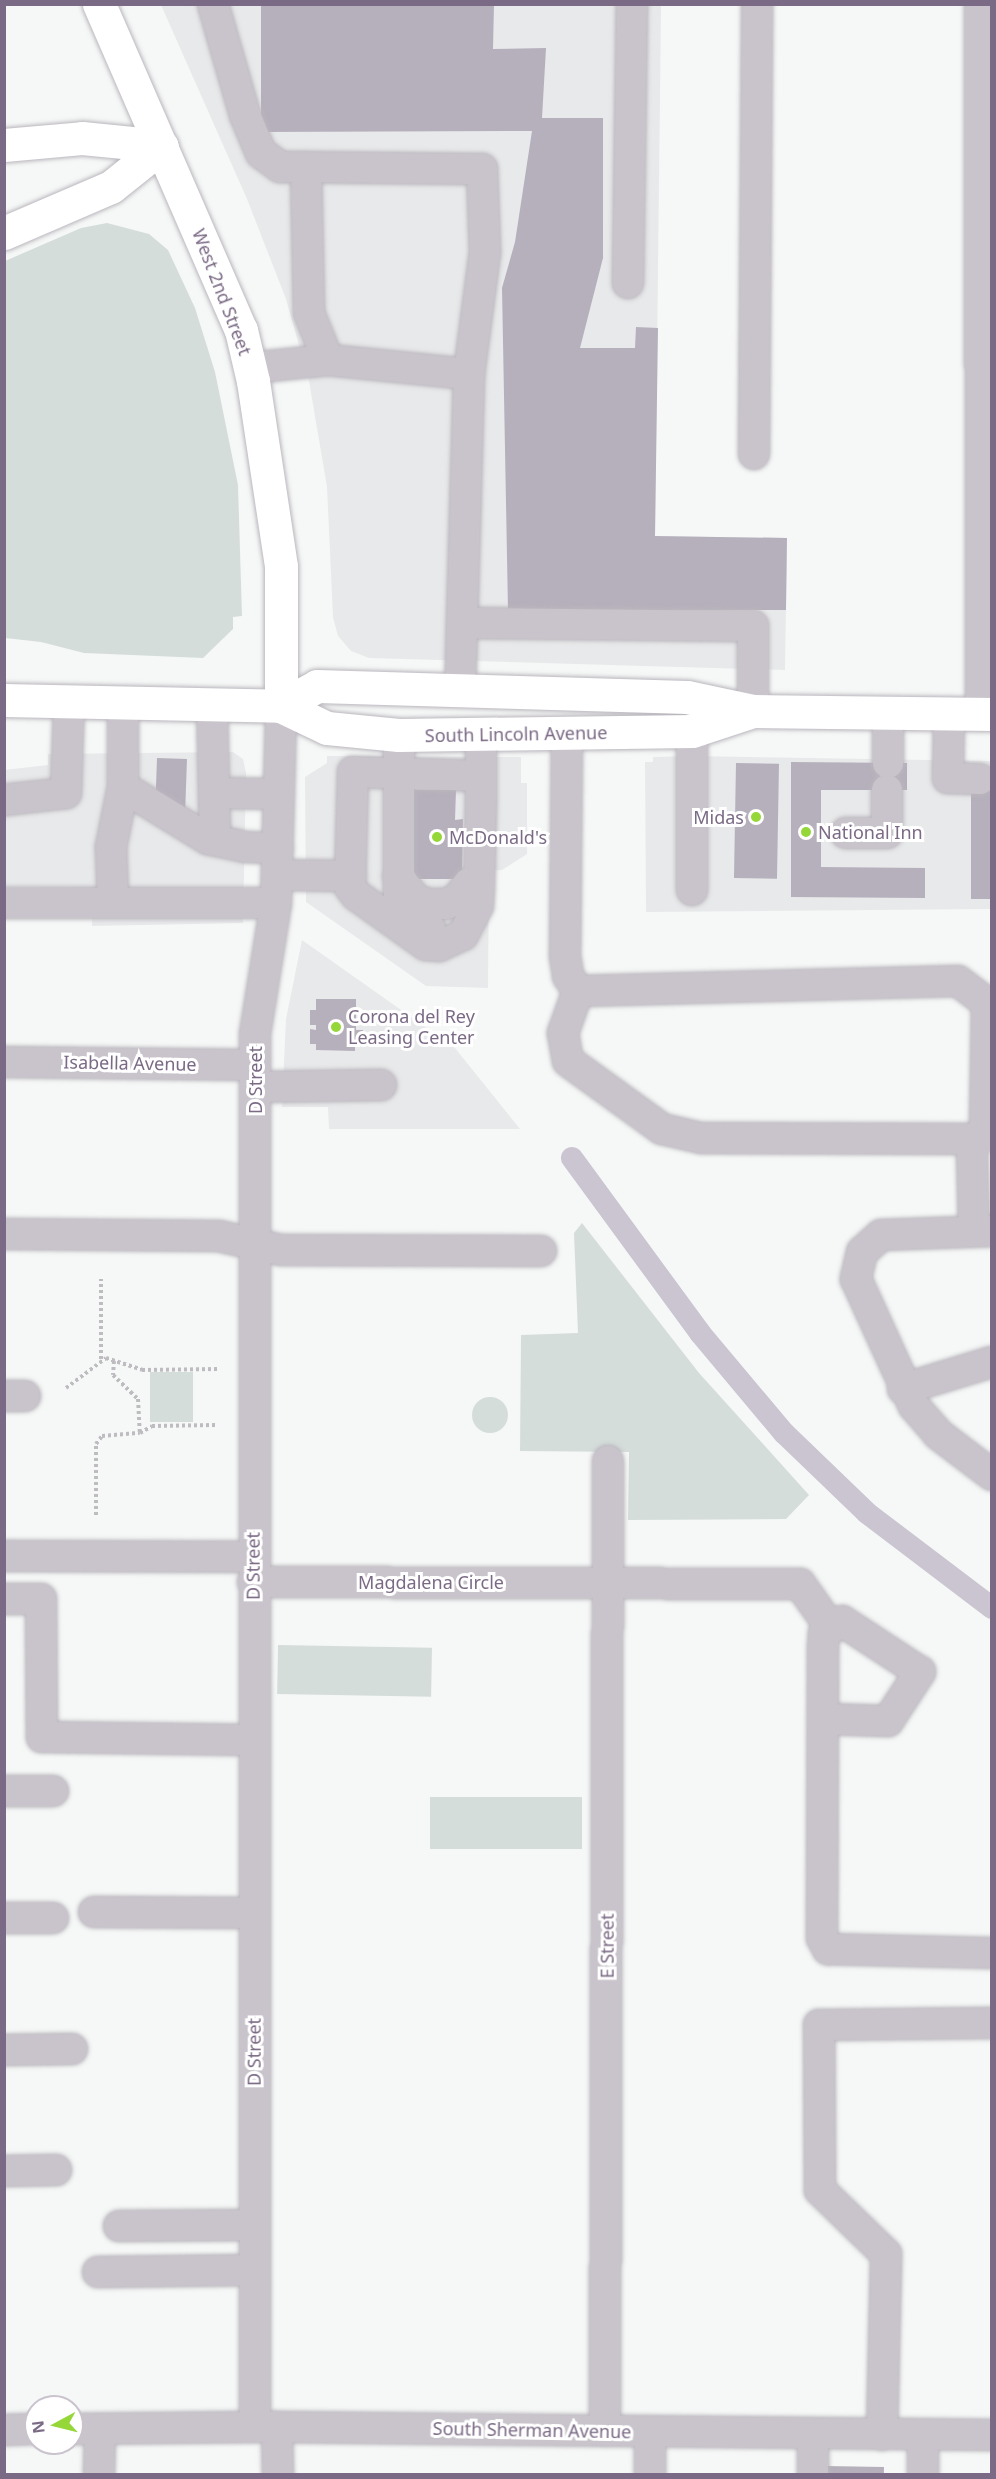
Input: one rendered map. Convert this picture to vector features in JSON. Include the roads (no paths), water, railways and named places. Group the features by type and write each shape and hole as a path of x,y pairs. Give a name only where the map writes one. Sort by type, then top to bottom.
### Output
{"main road":[{"name":"West 2nd Street","path":"99,4 218,272 250,368 281,566 281,706"},
{"path":"4,145 82,138 162,146"},
{"path":"4,233 111,187 162,146"},
{"name":"South Lincoln Avenue","path":"281,706 317,686 687,697 753,711 974,714"},
{"name":"South Lincoln Avenue","path":"4,700 281,706 327,728 399,735 692,731 753,711"}],"street":[{"path":"213,4 245,116 261,153 280,167 482,169 485,252 469,374 460,691"},
{"path":"628,284 632,4"},
{"path":"754,454 757,4"},
{"path":"980,4 974,714 948,778 980,779"},
{"path":"306,167 309,313 328,360"},
{"path":"250,368 328,360 469,374"},
{"path":"462,623 753,626 753,711"},
{"path":"4,800 66,793 69,702"},
{"path":"100,903 123,787 123,703"},
{"path":"212,704 215,840"},
{"name":"D Street","path":"265,2427 253,2271 255,1034 277,876 281,706"},
{"path":"846,833 887,833 888,713"},
{"path":"692,731 692,890"},
{"path":"567,733 566,956 568,975 578,991"},
{"path":"4,903 100,903 277,876 350,881 421,926 443,927 465,903 469,884 481,734"},
{"path":"399,735 399,893 411,918"},
{"path":"353,772 476,775 480,889 478,906 463,935 439,946 426,945 356,895 350,881 353,772"},
{"path":"123,787 166,816 215,840 245,847 277,876"},
{"path":"214,793 279,794"},
{"path":"398,876 416,900 429,904 446,904 457,899 469,884"},
{"path":"578,991 958,981 987,1004 985,1126 972,1150 983,1231 881,1235 862,1252 856,1279 903,1389 938,1434 992,1475"},
{"path":"578,991 563,1033 568,1061 662,1129 701,1138 978,1139"},
{"name":"Isabella Avenue","path":"4,1062 381,1085"},
{"path":"4,1234 219,1236 281,1250 541,1251"},
{"path":"903,1389 992,1362"},
{"name":"E Street","path":"605,2431 608,1461"},
{"name":"Magdalena Circle","path":"4,1556 253,1570 608,1582 800,1584 831,1628"},
{"path":"4,1599 42,1599 42,1737 253,1740"},
{"path":"823,1719 888,1721 920,1672 842,1621 824,1633 823,1719 822,1938 828,1948 992,1953"},
{"path":"4,1791 53,1791"},
{"path":"94,1912 254,1913"},
{"path":"4,1918 53,1918"},
{"path":"882,2435 886,2254 820,2190 819,2025 992,2023"},
{"path":"4,2050 72,2049"},
{"path":"4,2171 56,2170"},
{"path":"119,2226 253,2225"},
{"path":"98,2272 253,2271"},
{"path":"263,2475 265,2427"},
{"path":"265,2427 278,2475"},
{"name":"South Sherman Avenue","path":"86,2429 265,2427 992,2435"},
{"path":"86,2429 99,2475"},
{"path":"4,2430 24,2430"},
{"path":"650,2432 650,2475"},
{"path":"813,2434 813,2475"},
{"path":"923,2435 923,2475"}],"waterway":[{"path":"572,1158 700,1333 784,1433 867,1513 992,1608"}],"place":[{"name":"Midas","path":"756,817"},
{"name":"National Inn","path":"806,832"},
{"name":"McDonald's","path":"437,837"},
{"name":"Corona del Rey Leasing Center","path":"336,1027"}]}
